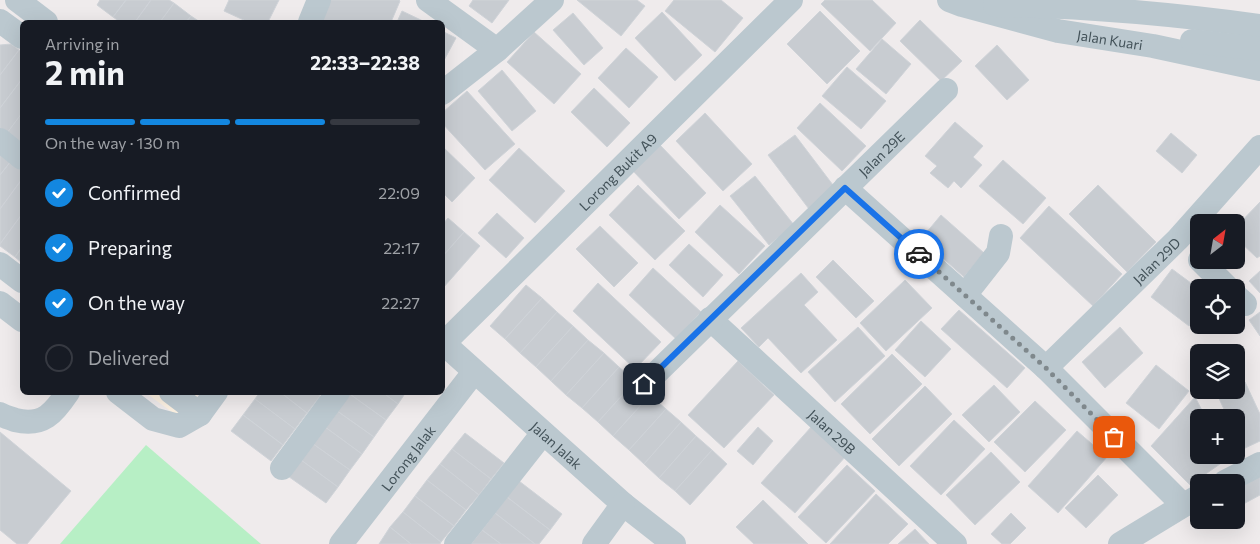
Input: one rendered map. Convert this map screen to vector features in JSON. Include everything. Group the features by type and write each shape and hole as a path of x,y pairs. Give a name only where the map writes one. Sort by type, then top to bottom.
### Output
{"street":[{"path":"17,0 43,20"},
{"path":"311,20 319,0"},
{"path":"428,0 497,50"},
{"path":"445,91 497,50 552,0"},
{"name":"Lorong Bukit A9","path":"445,341 791,0"},
{"name":"Jalan Kuari","path":"958,2 1063,6 1213,19 1260,26"},
{"name":"Jalan Kuari","path":"958,2 1058,31 1153,46 1260,69"},
{"path":"1213,19 1260,11"},
{"path":"0,21 20,36"},
{"path":"1153,46 1194,41 1260,48"},
{"name":"Jalan 29E","path":"644,384 946,90"},
{"path":"0,140 20,156"},
{"name":"Jalan 29D","path":"1046,368 1178,239 1260,147"},
{"path":"845,188 1190,500"},
{"path":"965,295 998,253 1001,236"},
{"path":"1178,239 1190,251"},
{"path":"0,264 20,279"},
{"path":"1208,269 1219,279"},
{"path":"0,303 20,318"},
{"name":"Jalan 29B","path":"710,320 955,544"},
{"name":"Jalan Jalak","path":"445,345 623,504 674,544"},
{"name":"Lorong Jalak","path":"341,544 474,372"},
{"path":"0,414 20,421 34,422 52,414 66,395"},
{"path":"122,395 153,419 179,426 200,414 214,395"},
{"path":"175,395 200,414"},
{"path":"282,468 336,395"},
{"path":"456,544 543,433"},
{"path":"1241,474 1260,464"},
{"path":"1120,544 1190,502"},
{"path":"594,544 623,504"}],"shaded area":[{"path":"149,395 197,395 180,418"}],"green space":[{"path":"146,445 261,544 60,544"}],"building":[{"path":"100,0 126,0 113,17 97,5"},
{"path":"126,0 151,0 136,20 117,20 113,17"},
{"path":"151,0 169,0 174,3 161,20 136,20"},
{"path":"229,0 279,0 269,20 244,20 224,11"},
{"path":"330,0 400,1 392,20 321,20"},
{"path":"473,0 509,0 492,23 469,6"},
{"path":"577,0 637,0 645,6 621,36"},
{"path":"674,0 721,0 743,18 715,52 665,11"},
{"path":"825,0 872,0 896,23 870,51 821,4"},
{"path":"174,3 191,16 188,20 161,20"},
{"path":"402,11 421,20 398,20"},
{"path":"820,11 860,51 827,84 787,44"},
{"path":"662,12 702,55 675,81 635,38"},
{"path":"573,13 603,48 584,65 553,30"},
{"path":"191,16 197,20 188,20"},
{"path":"920,20 962,61 941,81 900,41"},
{"path":"445,32 456,38 445,58"},
{"path":"534,32 581,74 554,104 507,62"},
{"path":"882,39 911,64 886,94 856,69"},
{"path":"11,44 19,50 0,75 0,45"},
{"path":"997,45 1029,80 1007,100 975,66"},
{"path":"626,48 658,77 629,108 598,78"},
{"path":"20,51 20,82 0,108 0,75"},
{"path":"847,67 886,101 861,129 822,96"},
{"path":"502,70 536,111 512,131 478,91"},
{"path":"20,82 20,116 4,137 0,133 0,108"},
{"path":"594,88 630,123 607,147 571,112"},
{"path":"467,91 515,144 485,170 445,126 445,110"},
{"path":"820,103 866,146 842,171 797,128"},
{"path":"705,113 752,164 723,191 676,141"},
{"path":"20,116 20,145 4,137"},
{"path":"955,122 983,146 973,157 982,165 961,188 954,181 948,188 930,173 937,166 925,156"},
{"path":"1171,133 1197,155 1182,173 1156,151"},
{"path":"795,135 836,189 809,209 768,155"},
{"path":"660,145 706,193 679,219 633,171"},
{"path":"519,148 565,191 535,223 489,180"},
{"path":"445,149 475,178 452,202 445,195"},
{"path":"0,153 11,161 0,175"},
{"path":"1003,160 1046,198 1023,224 979,186"},
{"path":"11,161 20,168 20,182 0,209 0,175"},
{"path":"755,176 794,225 769,245 730,196"},
{"path":"20,182 20,217 0,244 0,209"},
{"path":"638,185 685,231 655,260 609,215"},
{"path":"1098,185 1156,242 1127,272 1069,214"},
{"path":"1260,202 1260,256 1257,258 1245,247 1245,218"},
{"path":"720,205 765,246 739,274 695,232"},
{"path":"1049,206 1122,274 1093,306 1020,238"},
{"path":"497,213 524,238 506,258 478,233"},
{"path":"941,215 984,253 964,277 921,239"},
{"path":"20,217 20,250 15,257 0,246"},
{"path":"448,218 464,232 445,254 445,222"},
{"path":"600,226 638,263 614,287 576,249"},
{"path":"464,232 480,246 445,286 445,254"},
{"path":"689,244 723,275 703,297 669,265"},
{"path":"20,250 20,261 15,257"},
{"path":"833,260 874,301 856,318 816,277"},
{"path":"653,268 701,312 676,339 629,295"},
{"path":"1172,269 1190,282 1190,325 1189,326 1151,297"},
{"path":"1260,271 1260,293 1249,281"},
{"path":"801,273 818,292 804,305 837,340 801,373 768,338 759,347 741,328"},
{"path":"905,280 932,308 886,351 860,323"},
{"path":"598,283 661,342 635,369 573,311"},
{"path":"526,285 542,298 505,339 490,326"},
{"path":"542,298 557,312 520,353 505,339"},
{"path":"959,310 1025,368 1007,388 941,329"},
{"path":"557,312 573,326 536,367 520,353"},
{"path":"1260,312 1260,336 1249,320"},
{"path":"921,321 951,349 925,377 895,350"},
{"path":"573,326 588,340 551,381 536,367"},
{"path":"858,327 885,356 835,402 808,372"},
{"path":"1120,327 1143,353 1105,388 1082,362"},
{"path":"588,340 604,353 566,395 551,381"},
{"path":"604,353 619,367 582,408 566,395"},
{"path":"892,354 922,384 870,434 841,404"},
{"path":"738,361 774,395 724,448 688,415"},
{"path":"1156,365 1189,391 1159,429 1126,403"},
{"path":"619,367 635,381 598,422 582,408"},
{"path":"635,381 650,395 613,436 598,422"},
{"path":"1245,382 1260,414 1260,441 1245,448 1245,409 1224,409 1219,399 1245,399"},
{"path":"994,385 1020,412 989,442 962,415"},
{"path":"925,386 952,414 899,466 872,439"},
{"path":"258,395 284,395 307,413 295,429 255,399"},
{"path":"284,395 319,395 320,396 307,413"},
{"path":"344,395 351,395 386,420 374,437 333,408"},
{"path":"351,395 386,395 398,404 386,420"},
{"path":"386,395 404,395 398,404"},
{"path":"650,395 666,409 629,450 613,436"},
{"path":"255,399 295,429 283,445 243,415"},
{"path":"1193,399 1196,399 1201,409 1190,409 1190,464 1220,464 1206,474 1190,474 1190,485 1151,446"},
{"path":"1035,401 1066,430 1025,472 994,442"},
{"path":"333,408 374,437 362,454 321,424"},
{"path":"666,409 681,422 644,464 629,450"},
{"path":"243,415 283,445 271,461 231,431"},
{"path":"954,420 985,449 941,495 910,466"},
{"path":"681,422 696,436 659,478 644,464"},
{"path":"321,424 362,454 350,470 309,441"},
{"path":"812,426 846,456 795,513 761,483"},
{"path":"758,427 773,441 753,465 737,451"},
{"path":"1077,431 1107,457 1058,513 1028,486"},
{"path":"0,432 71,491 27,544 17,544 0,530"},
{"path":"465,433 504,463 491,479 452,449"},
{"path":"696,436 712,450 675,491 659,478"},
{"path":"309,441 350,470 338,487 297,457"},
{"path":"452,449 491,479 479,495 440,464"},
{"path":"712,450 727,464 690,505 675,491"},
{"path":"991,452 1020,482 975,525 946,495"},
{"path":"297,457 338,487 326,503 285,474"},
{"path":"440,464 479,495 466,510 427,480"},
{"path":"847,465 875,491 826,543 798,517"},
{"path":"1260,469 1260,495 1245,503 1245,477"},
{"path":"1098,475 1118,495 1086,528 1065,508"},
{"path":"427,480 466,510 454,526 415,496"},
{"path":"519,481 562,514 550,530 507,497"},
{"path":"876,494 908,524 888,544 830,544"},
{"path":"415,496 454,526 441,542 403,512"},
{"path":"507,497 550,530 539,544 535,544 495,513"},
{"path":"763,500 808,544 754,544 736,527"},
{"path":"403,512 441,542 440,544 411,544 390,527"},
{"path":"495,513 535,544 501,544 482,530"},
{"path":"1011,513 1026,528 1010,544 1002,544 991,534"},
{"path":"390,527 411,544 379,544"},
{"path":"915,529 929,544 898,544"},
{"path":"482,530 501,544 471,544"}],"way so far":[{"path":"919,254 1046,368 1114,437"}],"route":[{"path":"644,384 845,188 919,254"}]}
